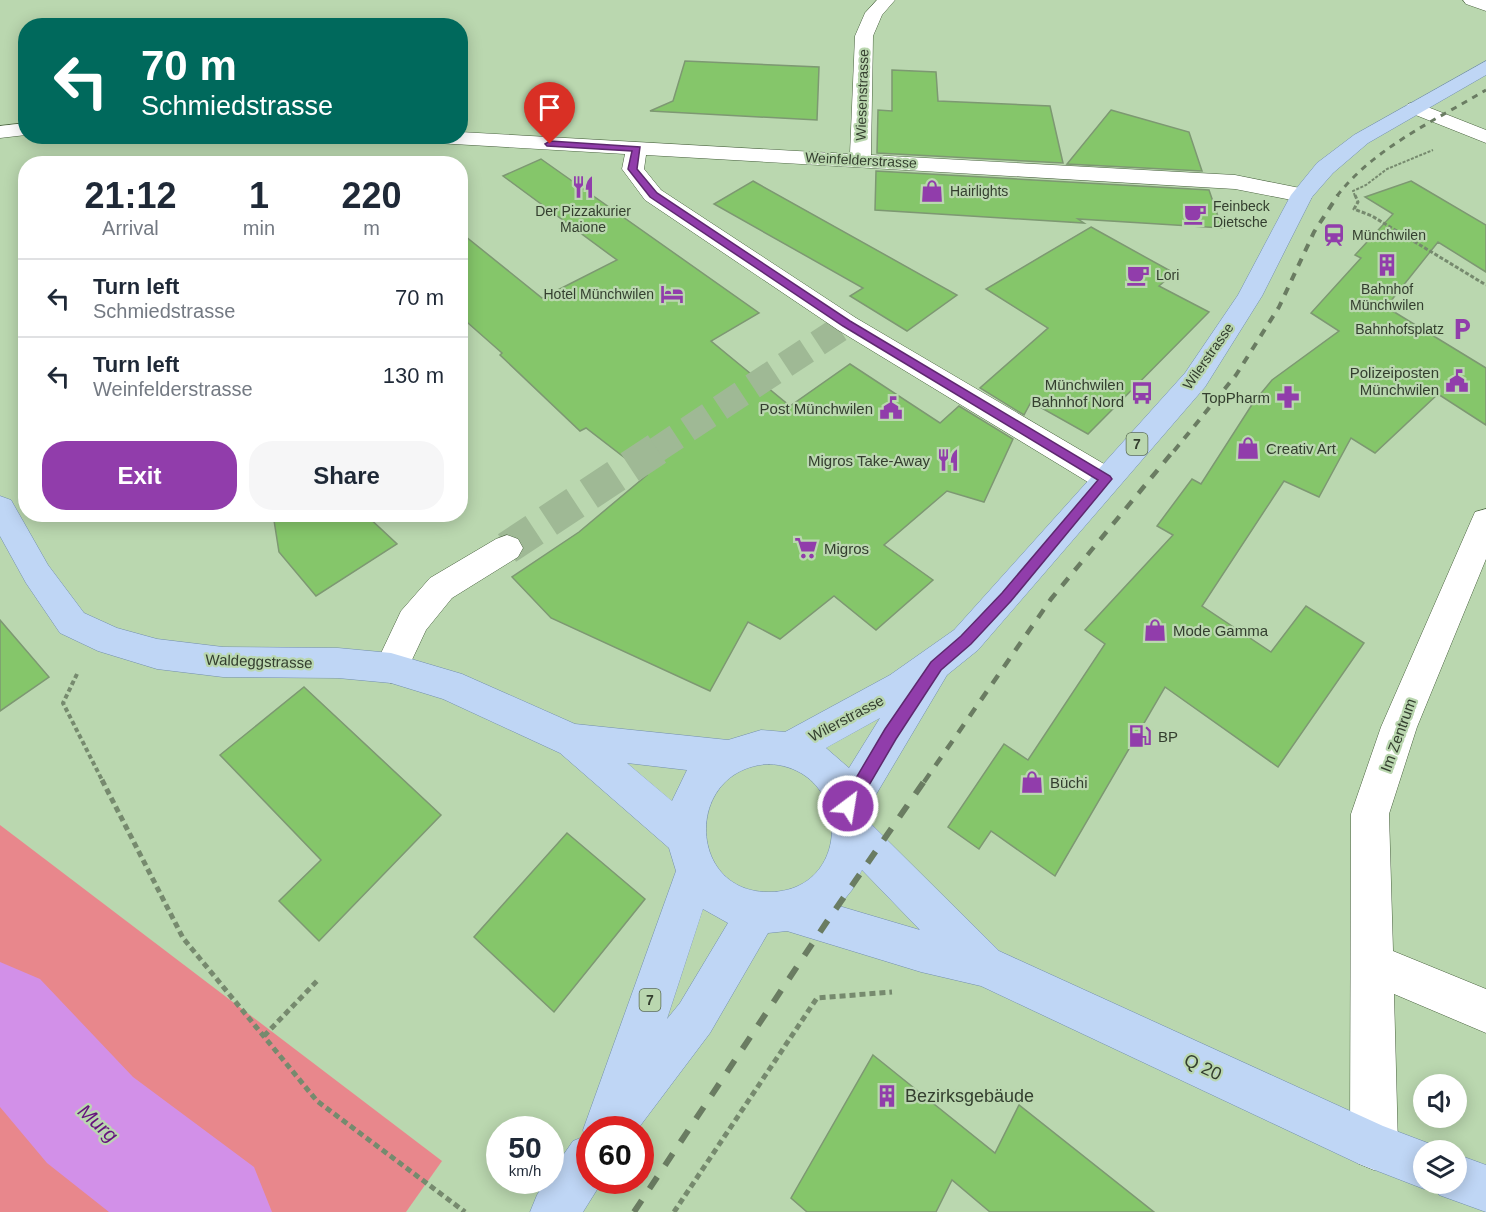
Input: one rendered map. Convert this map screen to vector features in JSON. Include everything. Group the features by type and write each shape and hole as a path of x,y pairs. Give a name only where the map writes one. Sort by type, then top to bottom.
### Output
{"main road":[{"name":"Wilerstrasse","path":"786,750 863,710 936,666 966,640 1195,380 1250,296 1302,195 1325,168 1361,139 1486,67"},
{"name":"Waldeggstrasse","path":"0,508 37,574 72,623 110,641 157,654 234,662 338,663 391,668 450,685 573,741 690,854"},
{"name":"Wilerstrasse","path":"850,819 890,734 936,666"},
{"name":"Waldeggstrasse","path":"573,741 623,745 669,753 728,757"},
{"path":"766,748 786,750 806,757 824,769 839,786 850,819 848,858 835,882 814,900 774,912 733,905 711,891 690,854 687,813 695,790 709,771 728,757 746,750 766,748"},
{"name":"Q 20","path":"850,819 985,966"},
{"name":"7","path":"611,1116 690,854"},
{"name":"Q 20","path":"774,912 985,966 1374,1146 1413,1161"},
{"name":"7","path":"618,1116 774,912"},
{"path":"554,1212 576,1179"},
{"path":"1467,1182 1486,1189"}],"street":[{"name":"Wiesenstrasse","path":"860,160 864,36 874,13 886,0"},
{"path":"1472,0 1486,6"},
{"path":"1415,108 1486,136"},
{"path":"0,132 18,130"},
{"name":"Weinfelderstrasse","path":"468,139 1235,182 1302,195"},
{"path":"636,149 633,169 653,195 847,324 1106,479"},
{"name":"Im Zentrum","path":"1374,1146 1370,814 1399,727 1486,521"},
{"path":"391,668 414,621 441,588 507,548"},
{"path":"1371,963 1486,1011"}],"path":[{"path":"1438,147 1387,169 1366,185 1353,191 1358,202 1354,209 1372,216 1486,285"},
{"path":"77,674 63,704 183,938 317,1101 465,1212"},
{"path":"264,1036 317,981"},
{"path":"674,1212 817,998 893,992"}],"shaded area":[{"path":"0,825 442,1161 406,1212 152,1212 0,1060"},
{"path":"0,1093 112,1212 0,1212"}],"building":[{"path":"685,61 819,67 817,120 650,111 673,101"},
{"path":"892,70 936,72 938,101 1050,106 1063,163 877,153 878,110 892,111"},
{"path":"1111,110 1189,132 1202,171 1067,164"},
{"path":"541,159 759,313 711,341 790,406 850,364 940,423 959,406 1013,439 984,502 947,491 884,545 933,580 876,630 834,596 780,639 748,622 710,691 551,618 512,577 579,532 647,475 586,428 580,431 500,355 502,353 468,323 468,238 542,298 617,260 503,176"},
{"path":"876,171 1209,190 1222,228 1078,219 1084,223 875,210"},
{"path":"753,181 957,295 907,331 850,296 863,288 714,204"},
{"path":"1411,181 1486,225 1486,272 1438,242 1386,307 1486,368 1486,425 1438,394 1375,453 1351,438 1319,497 1284,481 1202,606 1271,652 1306,606 1364,643 1278,767 1165,687 1055,876 991,831 979,849 948,827 1004,744 1028,760 1105,644 1085,630 1173,535 1157,526 1192,479 1201,484 1253,403 1272,380 1339,331 1311,313 1361,258 1355,255 1393,214 1365,197"},
{"path":"1091,227 1174,273 1159,286 1209,312 1088,434 1031,402 1024,415 980,388 1048,328 986,289"},
{"path":"274,522 374,522 397,544 316,596 279,552"},
{"path":"0,620 49,677 0,711"},
{"path":"304,687 441,815 319,941 279,901 321,860 220,755"},
{"path":"567,833 645,899 554,1012 474,937"},
{"name":"Bezirksgebäude","path":"873,1055 995,1153 1019,1105 1154,1212 990,1212 952,1180 936,1212 807,1212 791,1198"}],"waterway":[{"name":"Murg","path":"0,1019 90,1120 209,1212"}],"tunnel":[{"path":"655,451 847,324"},
{"path":"507,548 657,449"}],"railway":[{"path":"1337,196 1352,179 1387,150 1486,90"},
{"path":"1174,451 1236,375 1279,307 1314,232 1338,195"},
{"path":"924,782 1051,599 1175,449"},
{"path":"634,1212 826,923 925,780"}],"place":[{"name":"Der Pizzakurier Maione","path":"583,187"},
{"name":"Hairlights","path":"932,191"},
{"name":"Feinbeck Dietsche","path":"1195,214"},
{"name":"Münchwilen","path":"1334,235"},
{"name":"Bahnhof Münchwilen","path":"1387,265"},
{"name":"Lori","path":"1138,275"},
{"name":"Hotel Münchwilen","path":"672,294"},
{"name":"Bahnhofsplatz","path":"1462,329"},
{"name":"Polizeiposten Münchwilen","path":"1457,381"},
{"name":"Münchwilen Bahnhof Nord","path":"1142,393"},
{"name":"TopPharm","path":"1288,397"},
{"name":"Post Münchwilen","path":"891,408"},
{"name":"Creativ Art","path":"1248,448"},
{"name":"Migros Take-Away","path":"948,460"},
{"name":"Migros","path":"806,548"},
{"name":"Mode Gamma","path":"1155,630"},
{"name":"BP","path":"1140,736"},
{"name":"Büchi","path":"1032,782"},
{"name":"Bezirksgebäude","path":"887,1096"}],"route":[{"path":"550,144 636,149 633,169 653,195 847,324 1106,479 1006,597 966,640 936,666 890,734 848,806"}]}
